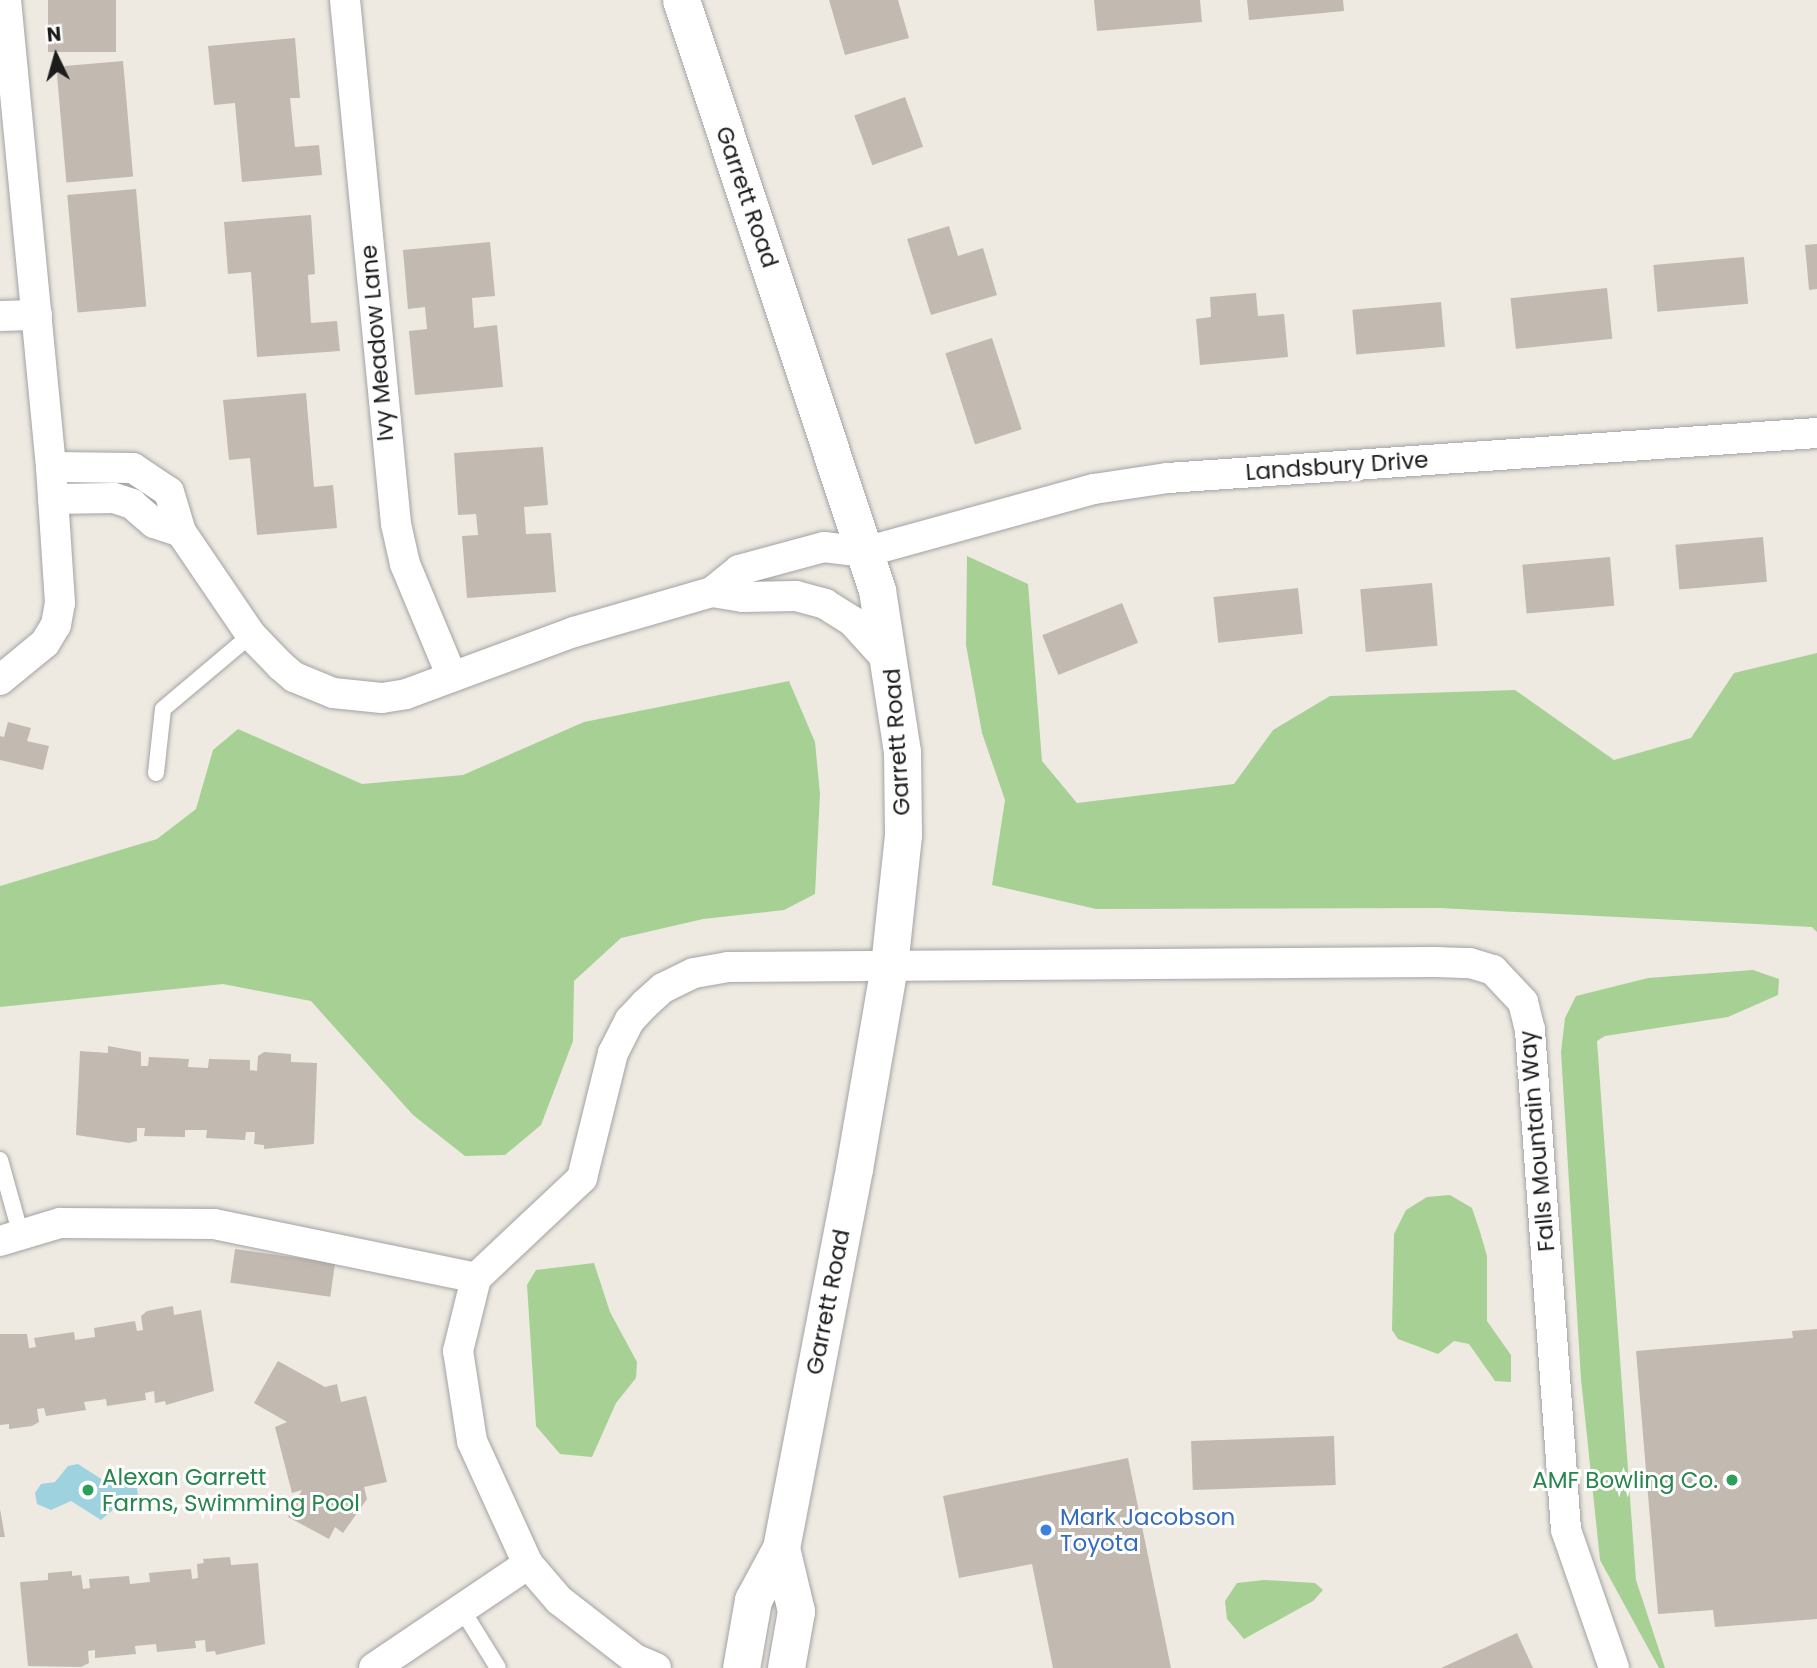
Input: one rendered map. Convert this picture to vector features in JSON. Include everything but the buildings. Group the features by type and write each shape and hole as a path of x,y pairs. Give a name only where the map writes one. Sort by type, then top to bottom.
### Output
{"street":[{"path":"0,680 45,643 56,625 60,603 37,315 8,95 6,0"},
{"name":"Ivy Meadow Lane","path":"345,0 396,524 405,564 452,677"},
{"name":"Garrett Road","path":"681,0 865,552 892,665 904,794 888,966 781,1548 753,1600 741,1668"},
{"path":"0,316 37,315"},
{"name":"Landsbury Drive","path":"865,552 1094,489 1168,478 1817,433"},
{"path":"51,467 133,468 169,492 181,532 251,635 294,677 333,693 382,698 452,677 574,632 712,592 739,570 824,547 865,552"},
{"path":"53,499 114,498 132,504 154,523 181,532"},
{"path":"712,592 743,597 796,596 825,604 852,621 892,665"},
{"name":"Falls Mountain Way","path":"476,1278 582,1178 619,1038 630,1020 663,988 694,973 728,967 1435,962 1470,963 1493,970 1523,1002 1530,1030 1566,1530 1614,1668"},
{"path":"10,1238 60,1223 214,1224 476,1278 458,1351 462,1395 472,1441 528,1564 559,1600 635,1659 656,1668"},
{"name":"Garrett Road","path":"781,1548 796,1611 786,1668"},
{"path":"374,1668 528,1564"}],"lane":[{"path":"156,773 163,709 251,635"},
{"path":"0,1160 10,1238"},
{"path":"461,1608 498,1668"}],"green space":[{"path":"967,556 1028,584 1042,761 1077,803 1234,784 1273,730 1330,696 1515,690 1614,760 1691,738 1734,673 1817,653 1817,932 1812,927 1439,908 1096,909 992,885 1005,800 982,733 966,645"},
{"path":"789,681 815,742 820,794 815,894 784,910 703,919 621,938 574,981 573,1041 541,1125 505,1155 465,1156 413,1115 311,1001 223,984 0,1007 0,886 157,839 196,809 213,750 238,729 362,784 463,775 584,722"},
{"path":"1753,970 1779,979 1778,995 1728,1017 1605,1036 1597,1041 1636,1580 1665,1668 1659,1668 1600,1560 1581,1379 1561,1052 1565,1018 1576,996 1648,978"},
{"path":"1450,1195 1472,1208 1480,1232 1487,1256 1487,1321 1511,1355 1511,1382 1495,1381 1469,1344 1454,1341 1438,1354 1398,1339 1392,1330 1394,1234 1406,1210 1427,1197"},
{"path":"594,1263 610,1312 637,1362 636,1378 616,1403 592,1457 560,1454 536,1426 527,1285 536,1270"},
{"path":"1264,1580 1315,1583 1323,1590 1313,1601 1244,1639 1227,1619 1225,1601 1237,1583"}],"water":[{"name":"Alexan Garrett Farms, Swimming Pool","path":"78,1464 109,1484 130,1478 136,1481 138,1496 121,1503 101,1520 71,1501 51,1510 37,1504 35,1493 41,1484 55,1482 68,1466"}],"place":[{"name":"AMF Bowling Co.","path":"1732,1480"},
{"name":"Alexan Garrett Farms, Swimming Pool","path":"88,1490"},
{"name":"Mark Jacobson Toyota","path":"1046,1530"}]}
